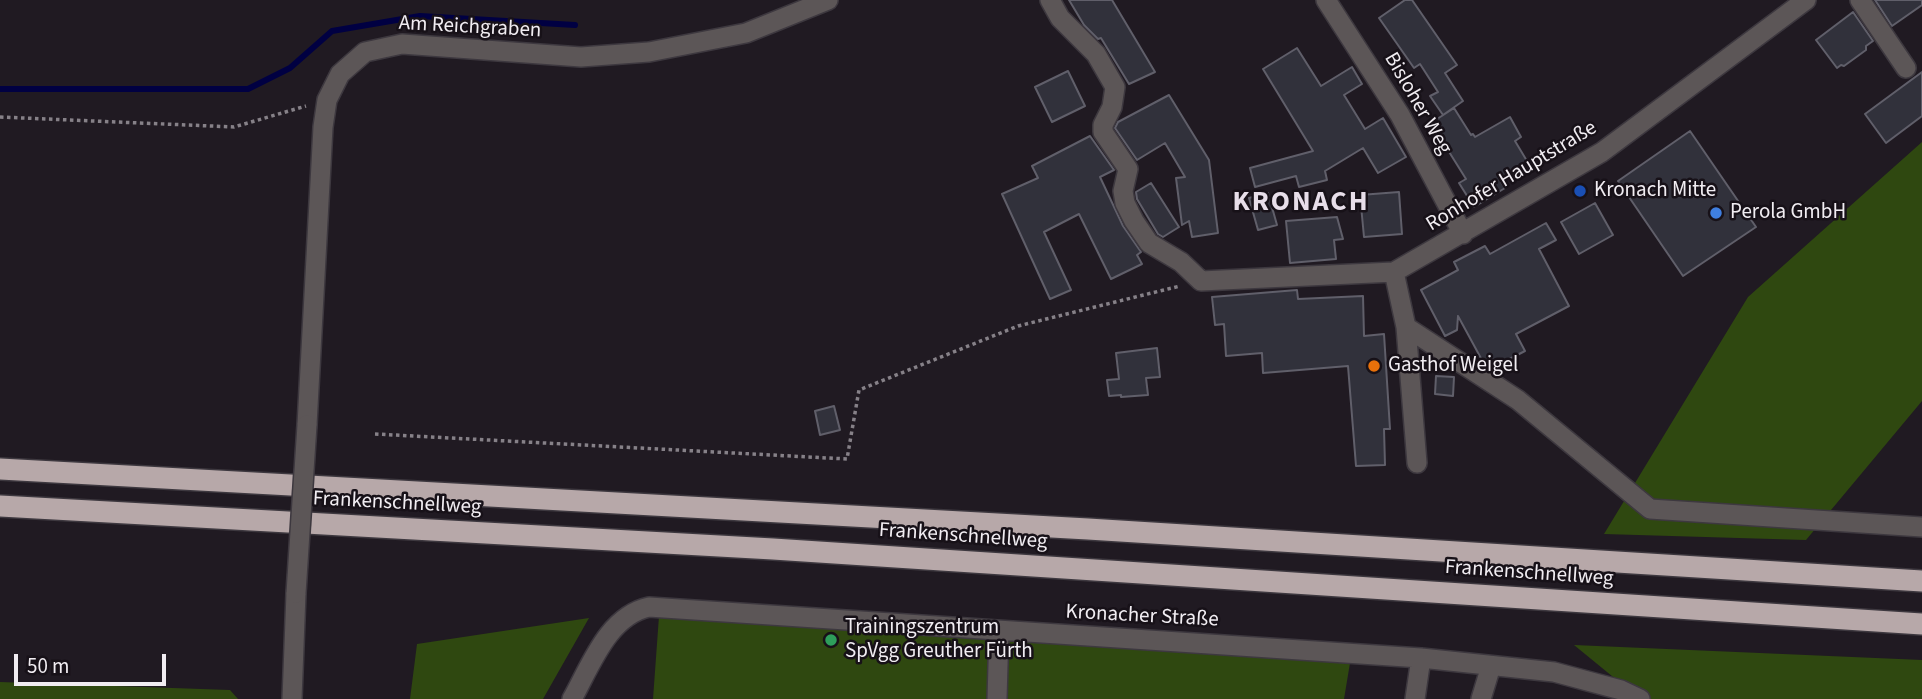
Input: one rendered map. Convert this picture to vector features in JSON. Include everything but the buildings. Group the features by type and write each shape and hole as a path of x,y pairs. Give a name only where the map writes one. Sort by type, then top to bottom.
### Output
{"highway":[{"name":"Frankenschnellweg","path":"0,469 1047,527 1922,581"},
{"name":"Frankenschnellweg","path":"0,506 774,549 1922,624"}],"street":[{"name":"Am Reichgraben","path":"292,699 323,127 327,100 340,74 365,52 402,44 581,57 649,52 746,33 828,0"},
{"path":"1050,0 1060,18 1096,54 1115,87 1112,107 1103,125 1103,132 1128,169 1123,191 1125,203 1149,243 1181,262 1200,281"},
{"name":"Bisloher Weg","path":"1326,0 1400,115 1463,234"},
{"name":"Ronhofer Hauptstraße","path":"1200,281 1394,272 1602,152 1806,0"},
{"path":"1860,0 1906,68"},
{"path":"1394,272 1406,327 1417,463"},
{"path":"1406,327 1518,400 1650,509 1922,527"},
{"name":"Kronacher Straße","path":"572,699 598,651 621,619 635,610 649,607 1421,658 1554,672 1620,690 1640,699"},
{"path":"997,699 999,631"},
{"path":"1415,699 1421,658"},
{"path":"1481,699 1492,666"}],"path":[{"path":"0,117 234,127 327,100"},
{"path":"375,434 847,459 859,390 1018,326 1200,281"}],"green space":[{"path":"1922,142 1922,401 1806,540 1604,534 1748,297"},
{"name":"Trainingszentrum SpVgg Greuther Fürth","path":"659,616 1350,663 1344,699 653,699"},
{"path":"589,618 543,699 410,699 417,644"},
{"path":"1574,645 1922,660 1922,699 1640,699"},
{"path":"0,682 230,690 238,699 0,699"}],"waterway":[{"path":"0,89 248,89 290,68 332,31 420,16 575,25"}],"place":[{"name":"Kronach Mitte","path":"1580,191"},
{"name":"Perola GmbH","path":"1716,213"},
{"name":"Gasthof Weigel","path":"1374,366"},
{"name":"Trainingszentrum SpVgg Greuther Fürth","path":"831,640"}],"district":[{"name":"KRONACH","path":"1301,204"}]}
